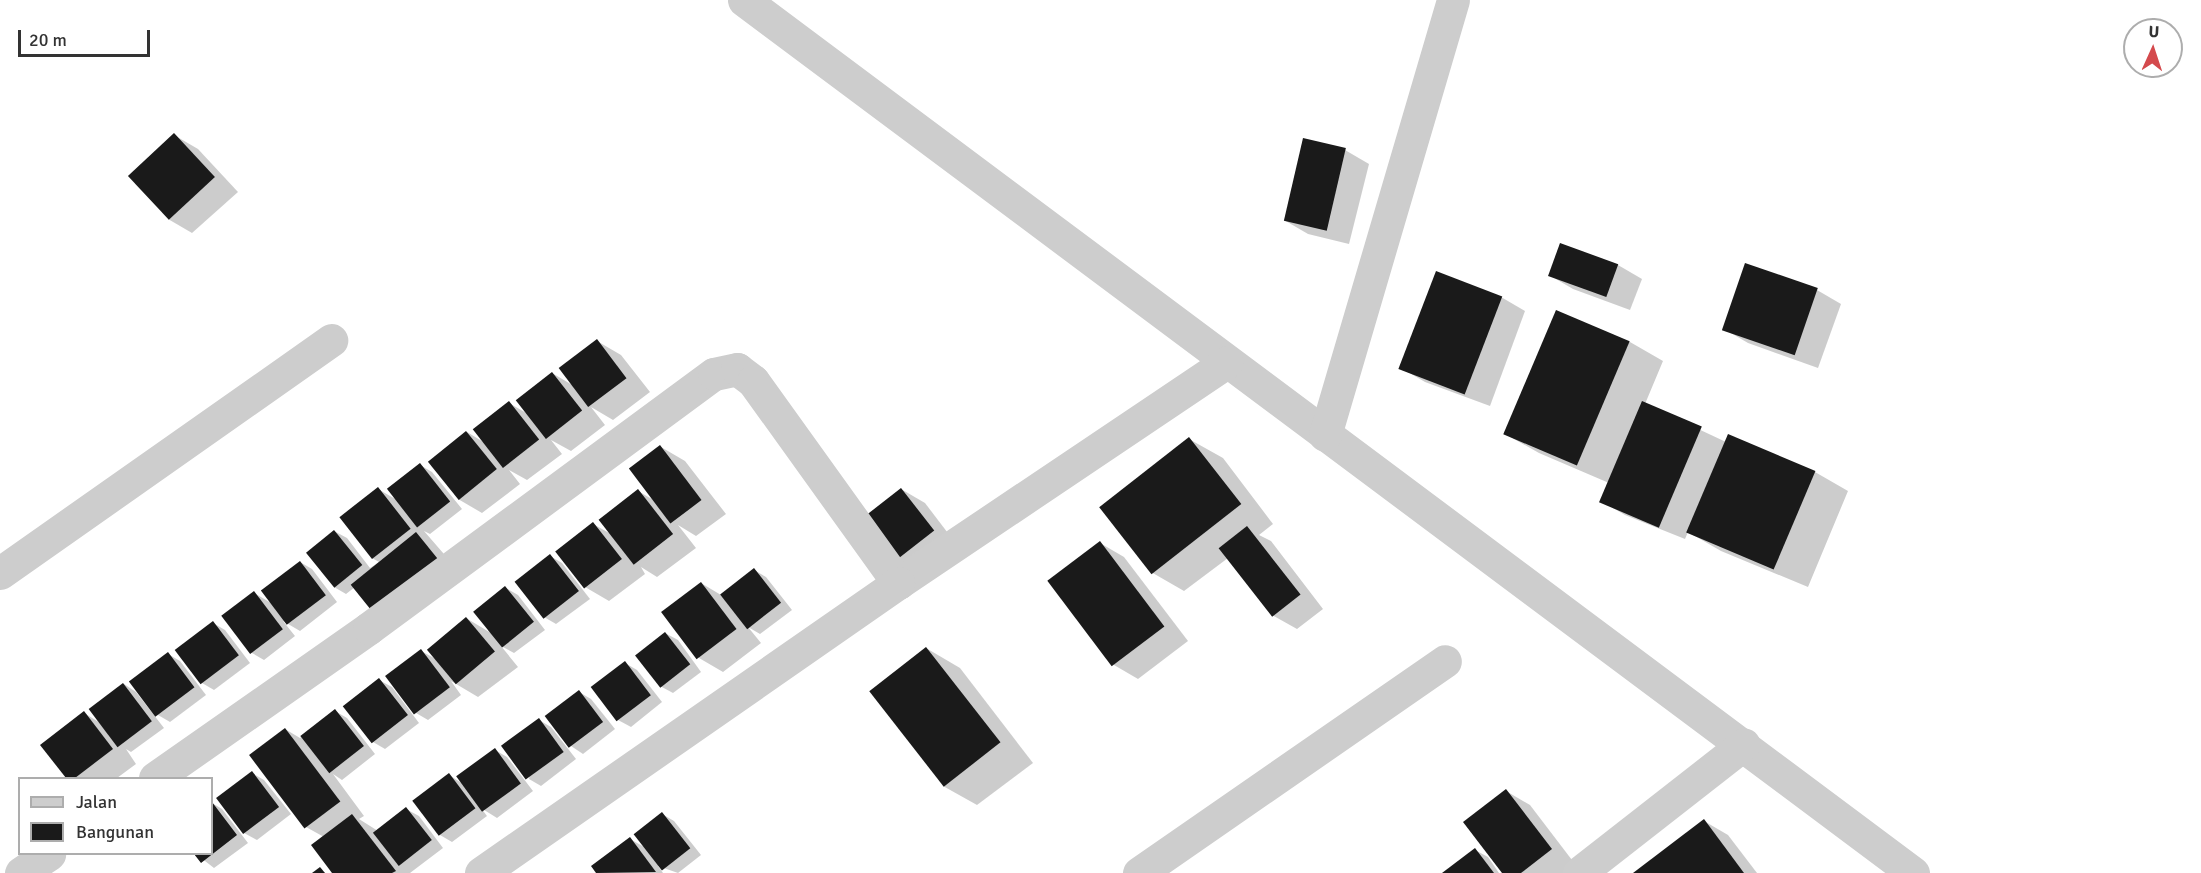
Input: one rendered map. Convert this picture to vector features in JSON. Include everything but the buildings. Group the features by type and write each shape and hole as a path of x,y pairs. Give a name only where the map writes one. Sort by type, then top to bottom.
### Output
{"street":[{"path":"744,0 1325,435 1744,744 1913,873"},
{"path":"1325,435 1453,0"},
{"path":"0,573 331,340"},
{"path":"481,873 898,583 1227,362"},
{"path":"157,777 723,370 737,369 753,381 898,583"},
{"path":"1139,873 1445,662"},
{"path":"1579,873 1744,744"},
{"path":"21,873 48,855"}]}
